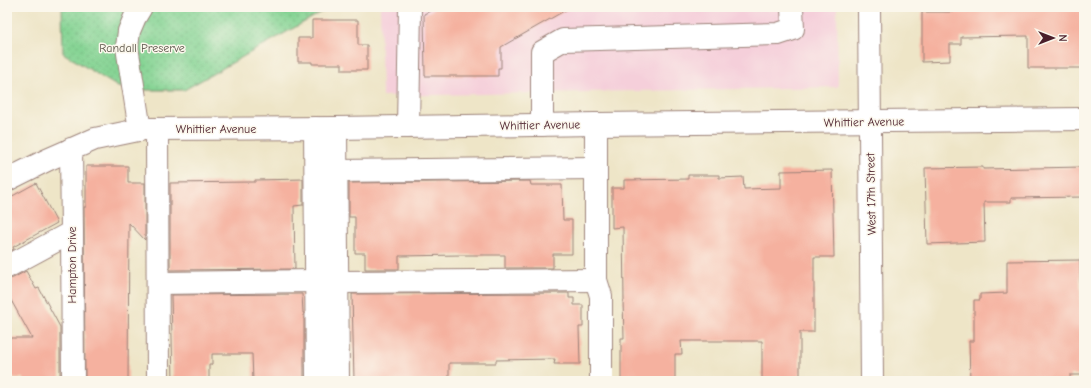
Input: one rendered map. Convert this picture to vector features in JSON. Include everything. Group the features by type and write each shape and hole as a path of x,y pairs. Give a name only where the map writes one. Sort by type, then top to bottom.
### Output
{"street":[{"path":"141,7 129,31 127,47 149,130 158,283 158,381"},
{"path":"408,127 410,7"},
{"path":"542,125 542,52 563,40 778,34 793,28 792,7"},
{"name":"West 17th Street","path":"868,7 872,381"},
{"name":"Whittier Avenue","path":"7,180 70,149 95,139 149,130 1084,119"},
{"path":"596,124 596,280 601,296 601,381"},
{"path":"317,381 336,171 326,128"},
{"path":"326,128 327,282 338,381"},
{"name":"Hampton Drive","path":"70,149 73,381"},
{"path":"336,171 596,168"},
{"path":"7,267 72,232"},
{"path":"158,283 596,280"}],"shaded area":[{"path":"380,7 837,7 838,87 382,96"}],"green space":[{"name":"Randall Preserve","path":"62,7 331,7 184,90 146,90 118,87 63,53"}],"building":[{"path":"438,7 571,7 501,47 501,68 498,68 498,76 425,76 424,14"},
{"path":"954,7 1084,7 1084,68 1028,68 1028,36 961,37 961,44 950,44 950,61 922,62 922,12 954,12"},
{"path":"312,20 358,20 358,45 367,45 367,70 342,70 342,64 312,64 312,62 298,62 298,38 312,38"},
{"path":"86,166 128,166 128,183 145,183 145,240 129,223 128,381 85,381 84,207 86,207"},
{"path":"983,167 983,169 1084,167 1084,197 1011,198 1011,202 984,202 985,242 927,244 925,168"},
{"path":"832,170 834,257 814,257 814,332 800,332 800,381 762,381 762,341 681,341 682,354 675,354 675,381 621,381 621,338 624,338 623,227 612,228 612,188 624,188 624,180 688,179 688,175 719,175 719,178 743,177 744,189 781,188 781,171"},
{"path":"303,179 303,205 294,206 295,269 170,270 170,183 255,182 255,180"},
{"path":"530,181 531,185 562,185 563,220 572,220 572,254 553,254 553,268 505,268 505,255 460,255 399,256 399,269 365,269 365,253 355,253 355,217 349,217 349,183"},
{"path":"36,183 57,223 13,247 14,249 7,253 7,199"},
{"path":"1080,260 1081,339 1084,339 1084,375 1070,375 1070,381 970,381 969,341 974,341 974,300 980,300 980,294 1007,293 1007,261"},
{"path":"26,271 36,289 39,288 60,327 60,381 23,381 23,378 7,378 7,338 32,338 7,293 7,279 13,278"},
{"path":"569,293 569,298 574,298 574,305 583,305 583,327 579,327 580,364 554,364 555,359 496,360 496,363 449,363 449,381 354,381 352,294"},
{"path":"302,294 304,313 304,381 253,381 252,354 212,354 212,365 209,365 209,381 173,381 171,295"}]}
